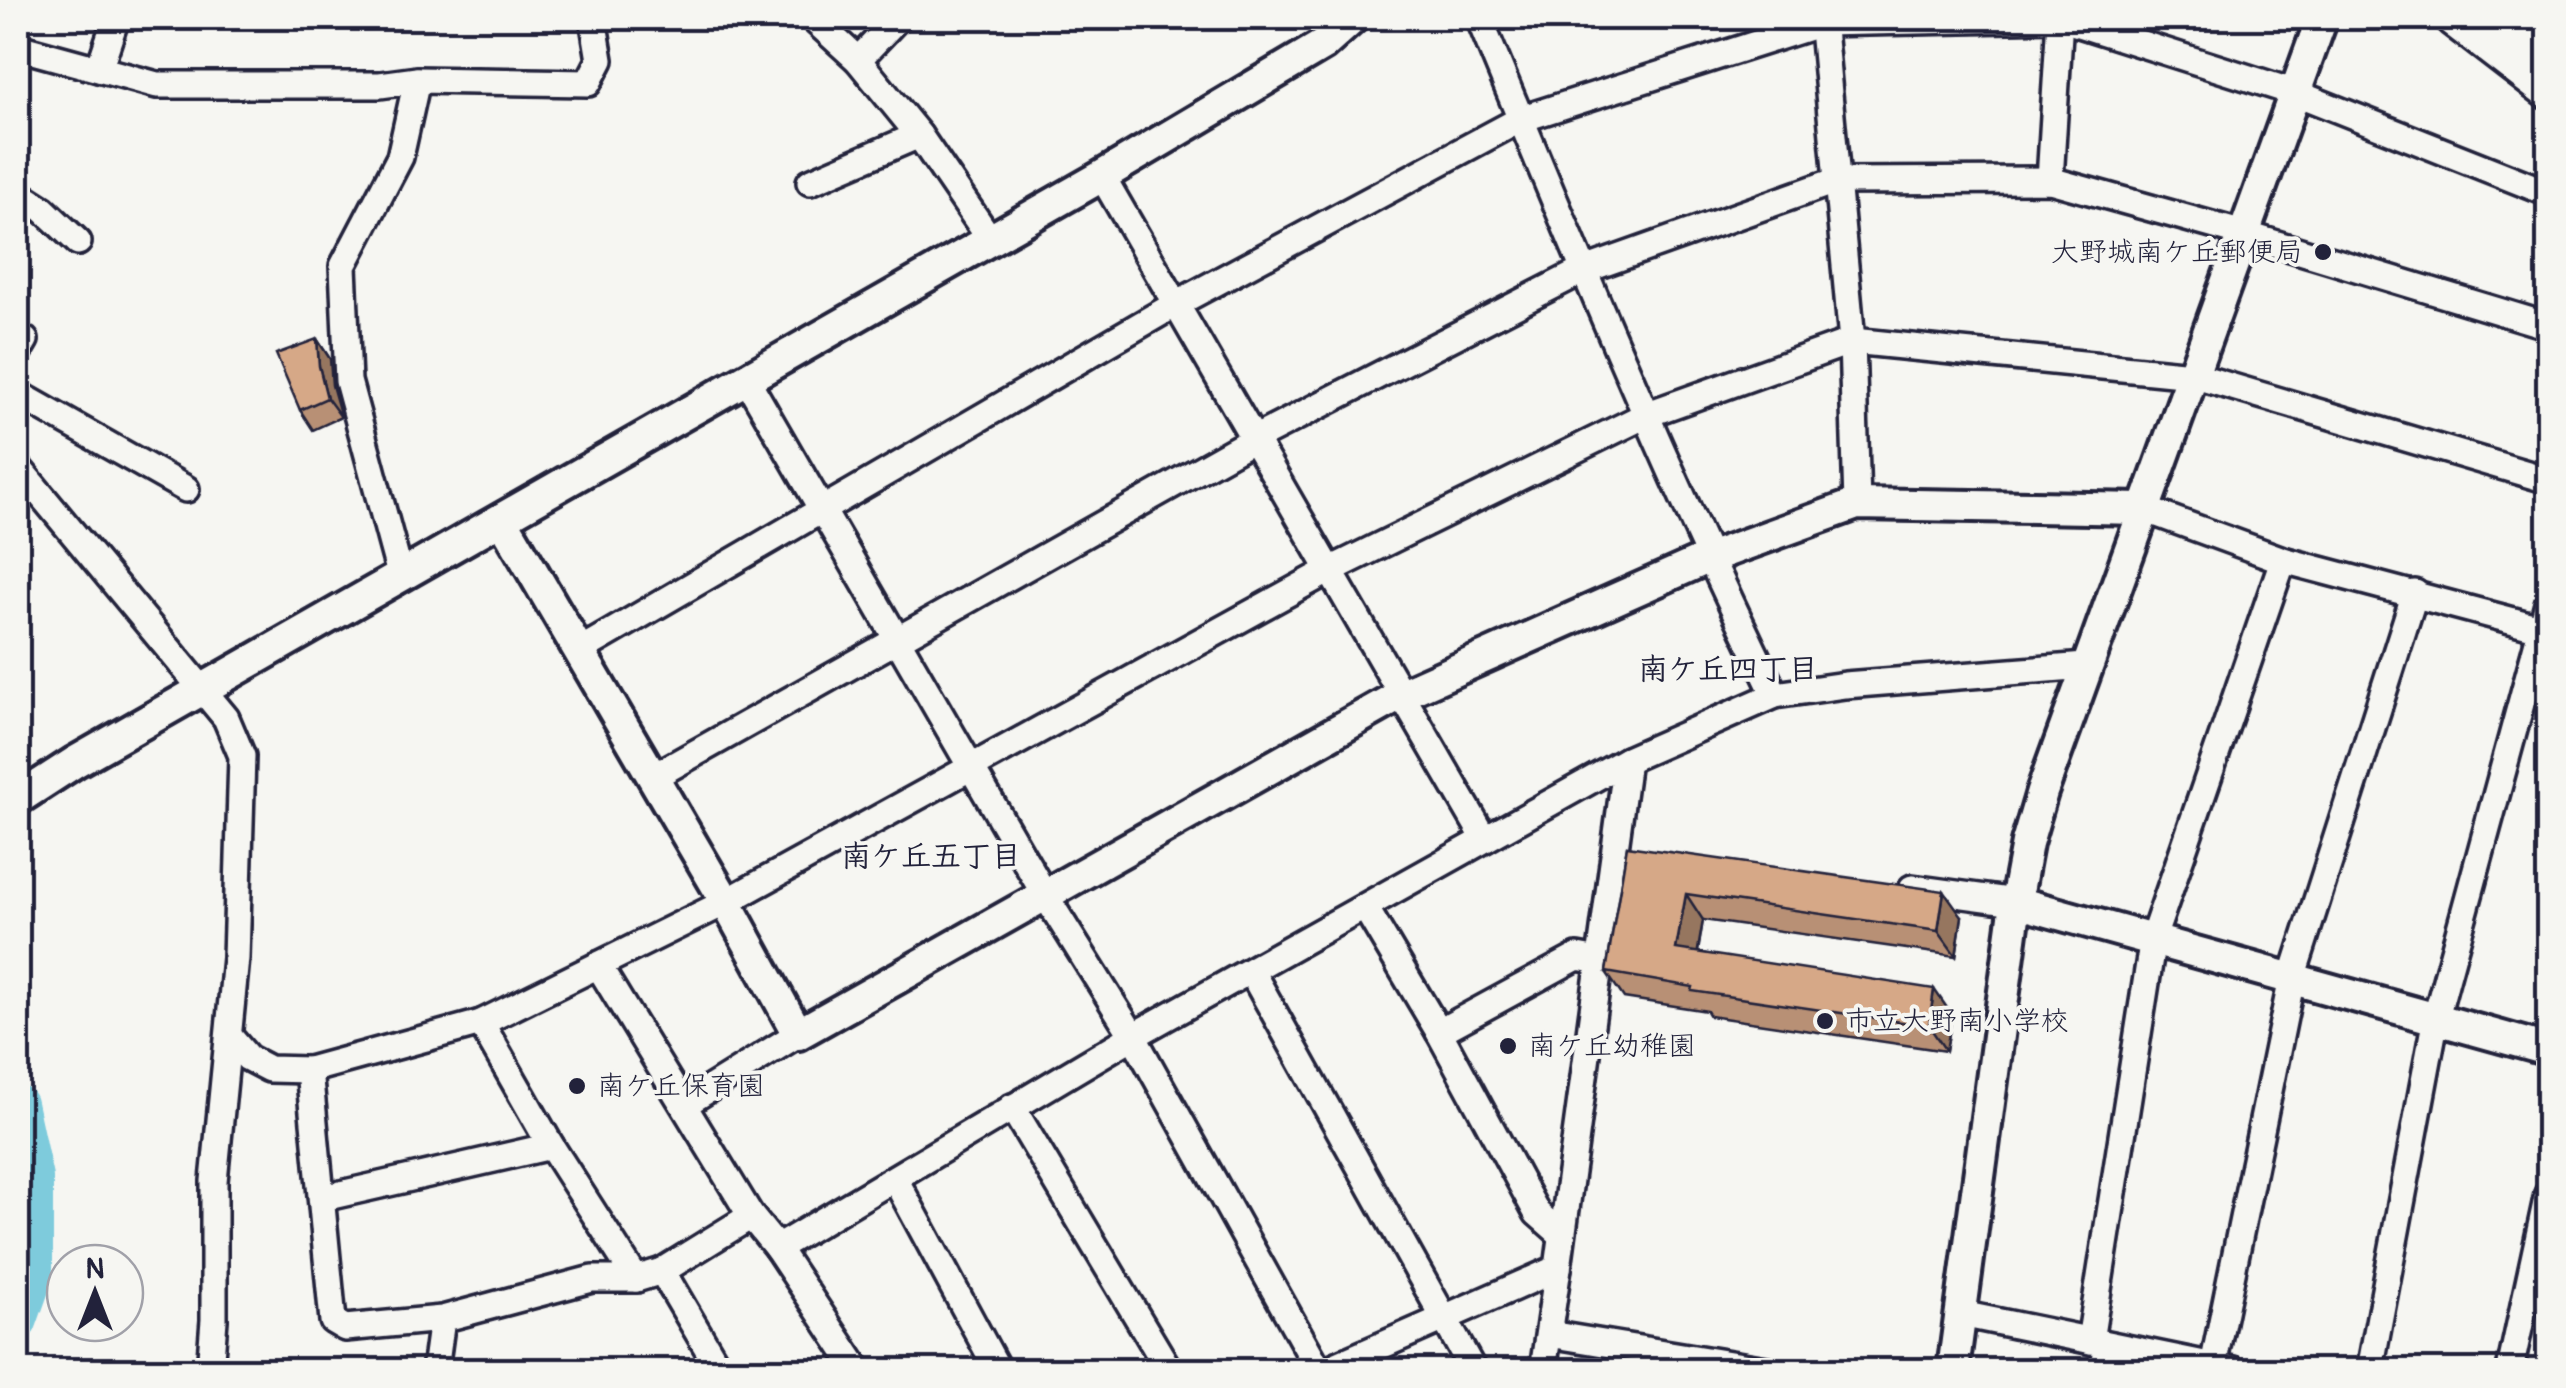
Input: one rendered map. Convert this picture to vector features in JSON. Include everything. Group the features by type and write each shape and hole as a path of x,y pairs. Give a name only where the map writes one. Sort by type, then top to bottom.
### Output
{"main road":[{"path":"2452,18 2548,91"},
{"path":"2501,18 2548,54"}],"street":[{"path":"99,69 116,18"},
{"path":"18,47 157,85 380,84 417,80 588,83 600,60 592,18"},
{"path":"812,18 858,60 919,135 990,239"},
{"path":"858,60 898,18"},
{"path":"18,799 1102,176 1323,45 1353,18"},
{"path":"1479,18 1582,271 1708,558 1776,695"},
{"path":"2050,180 2060,18"},
{"path":"579,651 1176,304 1521,118 1822,20 2060,18 2296,93 2548,192"},
{"path":"1953,1370 2016,902 2042,792 2322,18"},
{"path":"1822,20 1852,341 1857,504"},
{"path":"401,578 348,381 343,266 400,157 417,80"},
{"path":"810,182 919,135"},
{"path":"1102,176 1486,840"},
{"path":"653,777 1254,439 1582,271 1835,181 2050,180 2548,326"},
{"path":"18,193 42,208 78,242"},
{"path":"229,1036 248,1058 269,1069 309,1070 481,1023 726,902 1330,570 1648,414 1852,341 2192,375 2548,480"},
{"path":"747,380 1132,1036 1322,1370 1558,1268"},
{"path":"18,394 186,489"},
{"path":"18,467 226,718 242,756 236,958 214,1181 210,1370"},
{"path":"686,1104 798,1034 1402,694 1708,558 1857,504 2144,509 2283,560 2546,621 2436,1017 2370,1370"},
{"path":"502,519 726,902 798,1034"},
{"path":"2102,1370 2099,1343 2153,938 2283,560"},
{"path":"1961,1314 2223,1369 2292,978 2415,593"},
{"path":"777,1248 1132,1036 1627,760 1776,695 2086,666"},
{"path":"1543,1370 1600,960 1625,847 1627,760"},
{"path":"1882,883 2016,902 2548,1050"},
{"path":"1365,906 1439,1032 1537,1214 1562,1234"},
{"path":"1439,1032 1577,957 1600,960"},
{"path":"598,965 751,1216 777,1248 858,1370"},
{"path":"1251,971 1474,1370"},
{"path":"481,1023 551,1146 636,1279"},
{"path":"309,1070 333,1322 345,1328 442,1319 592,1279 636,1279 662,1271 751,1216"},
{"path":"1012,1107 1169,1370"},
{"path":"323,1198 551,1146"},
{"path":"895,1179 998,1370"},
{"path":"2510,1370 2548,1194"},
{"path":"662,1271 720,1370"},
{"path":"436,1370 442,1319"},
{"path":"1548,1334 1700,1364 1767,1370"}],"building":[{"path":"317,339 327,398 300,410 276,354"},
{"path":"1627,846 1944,891 1938,931 1686,894 1676,949 1934,989 1929,1026 1692,991 1693,987 1606,972"}],"waterway":[{"path":"18,1104 34,1178 34,1277 18,1322"}],"place":[{"name":"大野城南ケ丘郵便局","path":"2323,252"},
{"name":"市立大野南小学校","path":"1825,1021"},
{"name":"南ケ丘幼稚園","path":"1508,1046"},
{"name":"南ケ丘保育園","path":"577,1086"}],"district":[{"name":"南ケ丘四丁目","path":"1728,669"},
{"name":"南ケ丘五丁目","path":"931,856"}]}
